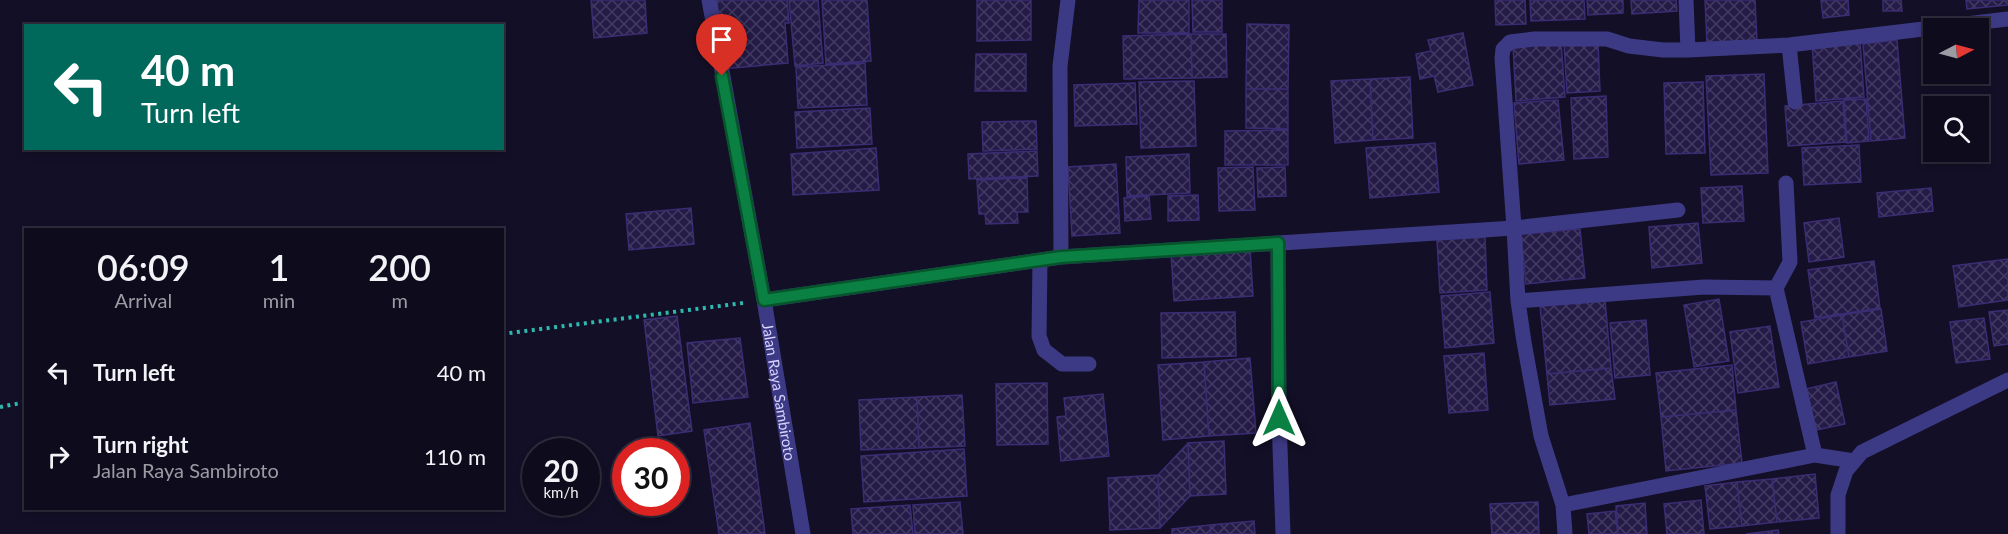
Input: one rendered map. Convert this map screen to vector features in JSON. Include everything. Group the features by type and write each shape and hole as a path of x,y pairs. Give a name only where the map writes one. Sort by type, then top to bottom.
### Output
{"street":[{"name":"Jalan Raya Sambiroto","path":"708,0 764,300 803,534"},
{"path":"1061,257 1060,66 1068,0"},
{"path":"1686,0 1688,50"},
{"path":"1565,534 1563,505 1541,436 1518,301 1503,49 1510,42 1534,39 1607,39 1629,46 1663,50 1789,45 2008,18"},
{"path":"1789,45 1794,102"},
{"path":"1786,183 1790,262 1776,288 1815,455"},
{"path":"764,300 1061,257 1514,228 1678,210"},
{"path":"1278,243 1279,418 1283,534"},
{"path":"1040,261 1039,336 1044,350 1062,364 1089,364"},
{"path":"1518,301 1704,287 1776,288"},
{"path":"1839,534 1838,495 1846,471 1862,452 2008,380"},
{"path":"1563,505 1815,455 1854,461"}],"path":[{"path":"504,334 764,300"},
{"path":"0,406 24,402"}],"building":[{"path":"591,0 645,0 647,33 594,38"},
{"path":"717,0 787,0 789,23 785,23 788,63 722,69"},
{"path":"789,0 818,0 823,63 795,66"},
{"path":"822,0 867,0 871,61 826,64"},
{"path":"977,0 1031,0 1031,40 977,41"},
{"path":"1139,0 1189,0 1189,33 1138,33"},
{"path":"1192,0 1222,0 1222,32 1193,32"},
{"path":"1495,0 1525,0 1526,24 1496,25"},
{"path":"1530,0 1584,0 1585,19 1531,21"},
{"path":"1587,0 1623,0 1623,13 1588,15"},
{"path":"1631,0 1676,0 1677,11 1632,14"},
{"path":"1705,0 1755,0 1757,41 1707,44"},
{"path":"1821,0 1848,0 1849,15 1823,18"},
{"path":"1883,0 1901,0 1902,11 1883,11"},
{"path":"1966,0 2008,0 2008,5 1967,9"},
{"path":"1247,24 1289,25 1288,89 1246,89"},
{"path":"1463,33 1473,85 1438,92 1434,76 1420,79 1416,54 1431,51 1428,40"},
{"path":"1191,34 1226,34 1227,77 1192,78"},
{"path":"1191,34 1192,78 1124,79 1123,36"},
{"path":"1897,40 1905,138 1871,141 1863,44"},
{"path":"1860,41 1864,97 1816,101 1812,44"},
{"path":"1561,42 1565,97 1516,101 1513,46"},
{"path":"1598,42 1600,91 1567,93 1564,43"},
{"path":"976,54 1026,54 1026,91 975,91"},
{"path":"865,63 867,105 798,108 796,67"},
{"path":"1764,74 1768,173 1711,175 1706,76"},
{"path":"1410,77 1413,138 1373,140 1370,79"},
{"path":"1370,79 1373,140 1335,143 1331,81"},
{"path":"1194,81 1196,146 1141,148 1139,82"},
{"path":"1703,82 1705,153 1666,154 1664,83"},
{"path":"1135,83 1137,124 1075,126 1074,85"},
{"path":"1246,89 1288,89 1288,129 1246,128"},
{"path":"1606,96 1608,157 1574,159 1571,98"},
{"path":"1866,99 1869,141 1847,143 1844,100"},
{"path":"1558,100 1564,160 1519,164 1514,103"},
{"path":"1843,101 1846,142 1788,146 1785,106"},
{"path":"870,108 872,144 797,148 795,112"},
{"path":"1036,121 1037,149 983,151 982,122"},
{"path":"1288,130 1288,165 1225,165 1225,131"},
{"path":"1435,143 1439,192 1370,198 1366,148"},
{"path":"1859,145 1861,182 1804,185 1802,148"},
{"path":"876,148 879,190 793,195 791,154"},
{"path":"1037,151 1038,176 969,179 968,154"},
{"path":"1189,154 1190,193 1127,196 1126,157"},
{"path":"1116,164 1120,233 1072,236 1068,167"},
{"path":"1253,167 1255,210 1219,211 1218,168"},
{"path":"1285,167 1286,196 1258,197 1257,168"},
{"path":"1027,178 1028,212 1017,212 1018,223 986,224 985,214 979,214 977,180"},
{"path":"1742,186 1744,221 1703,223 1701,188"},
{"path":"1931,188 1933,211 1879,217 1877,193"},
{"path":"1198,195 1199,220 1168,221 1168,196"},
{"path":"1149,196 1151,219 1125,221 1124,198"},
{"path":"691,208 694,244 629,250 626,214"},
{"path":"1839,218 1844,257 1809,262 1804,223"},
{"path":"1698,223 1702,263 1652,268 1649,227"},
{"path":"1580,229 1585,278 1526,284 1521,234"},
{"path":"1485,237 1487,290 1440,293 1437,240"},
{"path":"1250,249 1253,296 1174,301 1171,253"},
{"path":"2008,259 2008,300 1959,307 1953,266"},
{"path":"1874,261 1880,308 1815,318 1808,270"},
{"path":"1490,292 1494,343 1445,348 1441,296"},
{"path":"1719,299 1729,361 1694,367 1684,305"},
{"path":"1605,300 1611,368 1547,374 1540,306"},
{"path":"1881,309 1887,351 1849,357 1842,315"},
{"path":"2008,310 2008,344 1994,346 1989,312"},
{"path":"1235,312 1236,356 1162,358 1161,313"},
{"path":"1842,315 1849,357 1808,364 1801,322"},
{"path":"677,316 692,431 658,436 644,320"},
{"path":"1984,318 1990,359 1956,363 1950,322"},
{"path":"1646,320 1650,375 1615,378 1610,323"},
{"path":"1770,326 1779,387 1738,393 1730,332"},
{"path":"740,338 748,397 693,403 687,343"},
{"path":"1484,353 1488,410 1449,413 1444,356"},
{"path":"1250,358 1256,433 1209,436 1204,362"},
{"path":"1204,362 1209,436 1163,440 1158,365"},
{"path":"1732,365 1736,410 1661,417 1656,373"},
{"path":"1611,368 1615,399 1550,405 1547,374"},
{"path":"1836,382 1845,424 1816,430 1806,389"},
{"path":"1047,383 1048,444 997,445 996,384"},
{"path":"1103,394 1109,456 1061,461 1057,417 1066,416 1064,398"},
{"path":"962,395 965,446 919,448 917,397"},
{"path":"917,397 919,448 861,450 859,400"},
{"path":"1736,410 1742,463 1666,471 1661,417"},
{"path":"750,423 765,534 719,534 704,430"},
{"path":"1224,441 1226,494 1190,496 1188,443"},
{"path":"1188,443 1190,496 1160,528 1158,475"},
{"path":"964,449 967,496 864,502 861,456"},
{"path":"1815,474 1819,518 1777,522 1772,479"},
{"path":"1158,475 1160,528 1110,530 1108,478"},
{"path":"1772,479 1777,522 1742,526 1737,482"},
{"path":"1737,482 1742,526 1710,529 1705,486"},
{"path":"1701,500 1704,534 1667,534 1664,504"},
{"path":"960,502 963,534 915,534 913,505"},
{"path":"1538,502 1539,534 1492,534 1490,504"},
{"path":"1645,503 1647,534 1618,534 1616,506"},
{"path":"910,505 913,534 853,534 851,509"},
{"path":"1615,511 1618,534 1589,534 1587,514"},
{"path":"1254,521 1255,534 1211,534 1210,525"},
{"path":"1210,525 1211,534 1172,534 1172,529"},
{"path":"1778,530 1779,534 1746,534"}],"route":[{"path":"722,76 764,300 1061,257 1278,243 1279,418"}]}
